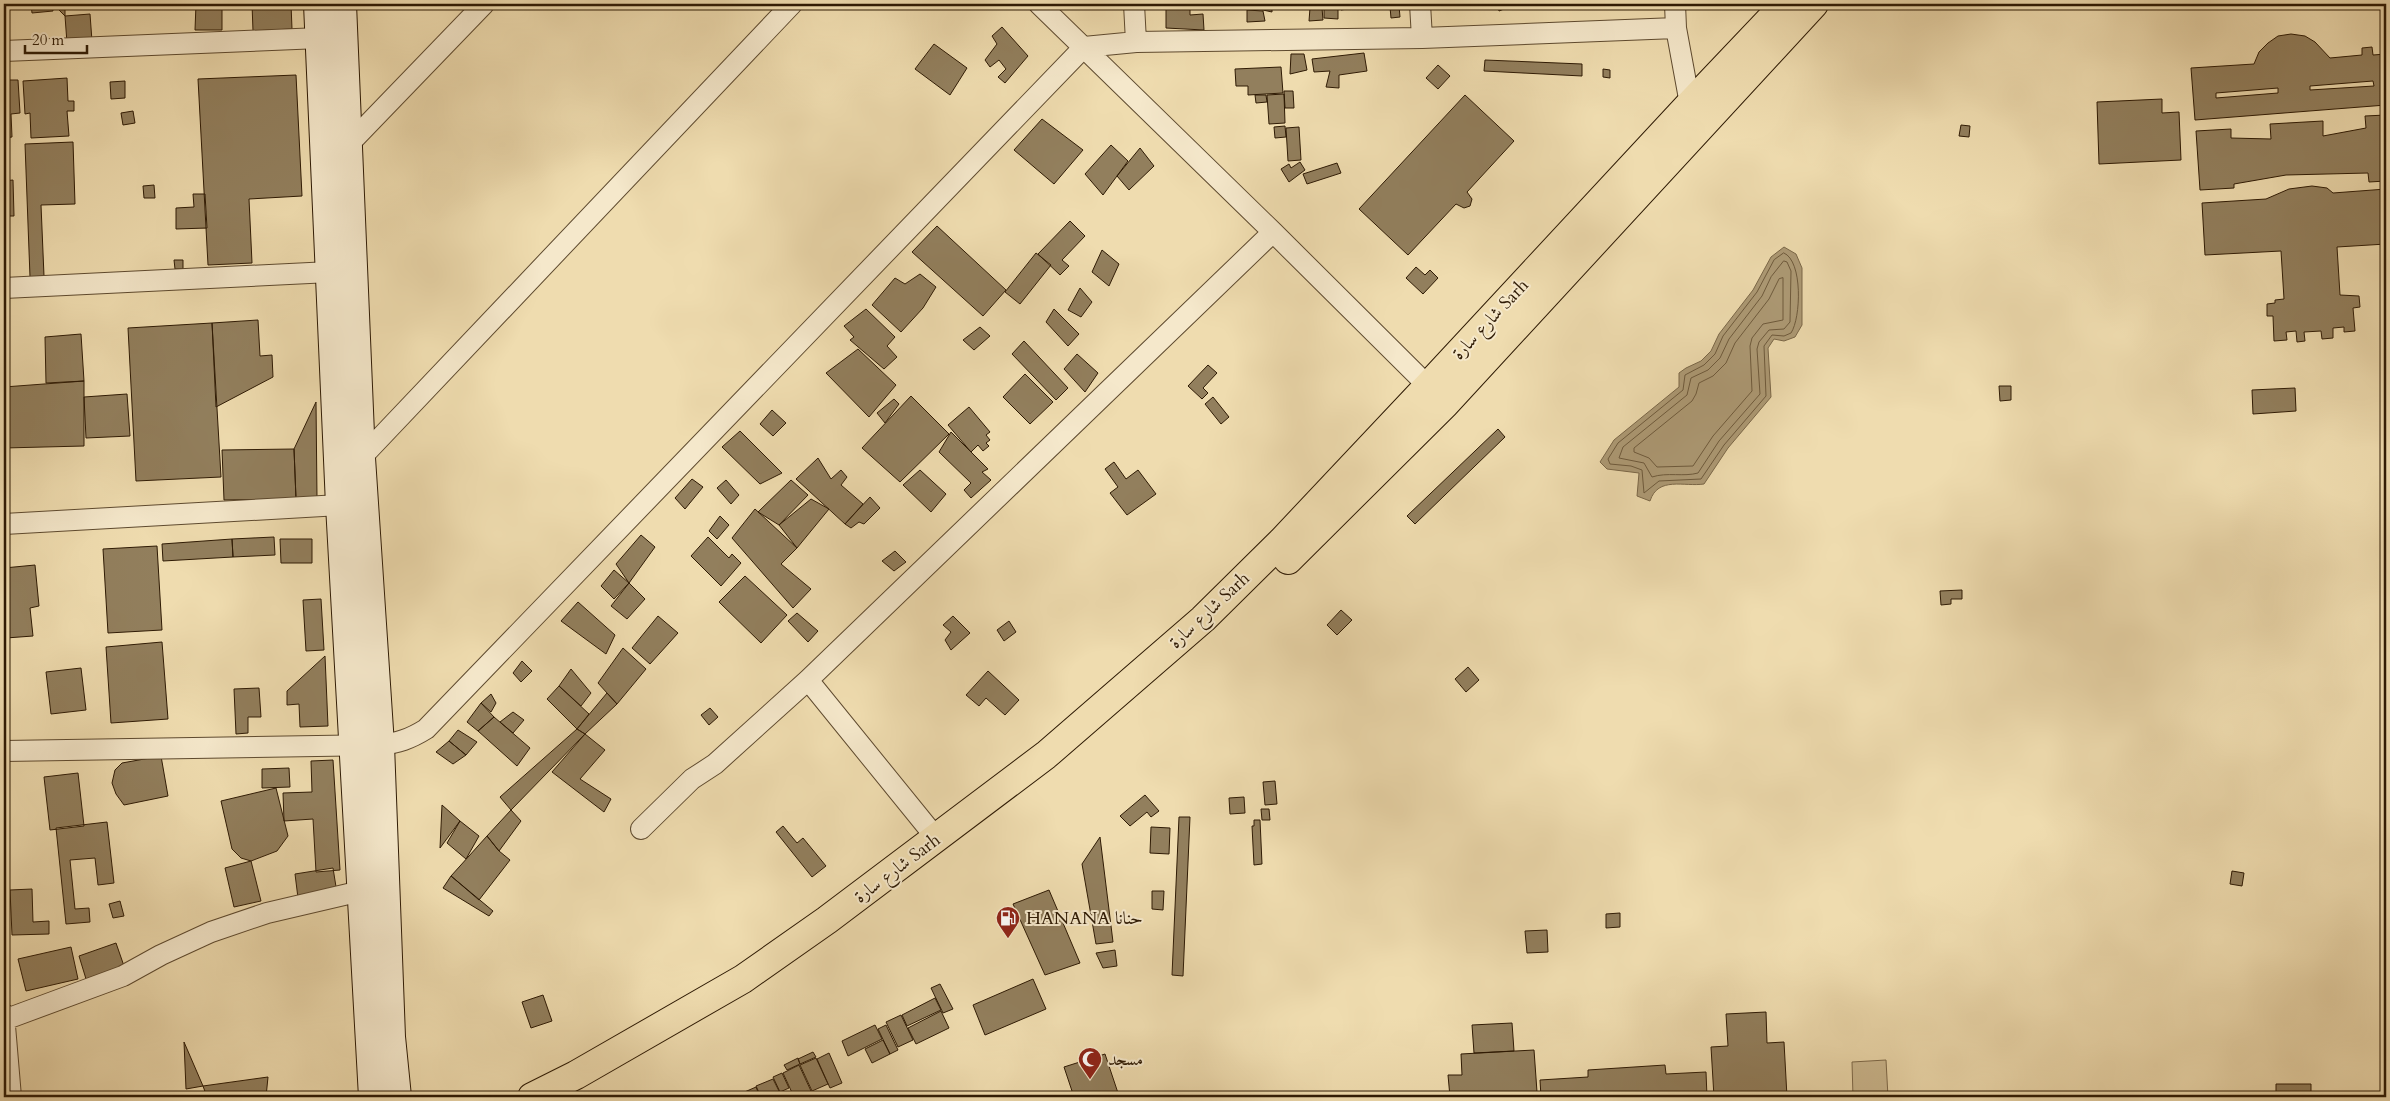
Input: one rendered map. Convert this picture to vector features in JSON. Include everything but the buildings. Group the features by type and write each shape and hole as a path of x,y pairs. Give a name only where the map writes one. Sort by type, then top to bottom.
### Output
{"highway":[{"name":"شارع سارة Sarh","path":"532,1097 576,1075 743,979 937,839 1046,755 1203,619 1282,541 1785,4"},
{"name":"شارع سارة Sarh","path":"565,1097 758,983 859,916 1087,742 1209,638 1445,404 1814,4"}],"street":[{"path":"318,4 340,505 385,914 391,1037 397,1097"},
{"path":"342,4 361,458 367,745 361,891 373,1097"},
{"path":"348,145 484,4"},
{"path":"361,458 792,4"},
{"path":"1039,4 1428,386"},
{"path":"1134,4 1136,42"},
{"path":"1420,4 1422,38"},
{"path":"1675,4 1676,28 1690,104"},
{"path":"4,751 367,745 400,743 426,729 1084,47 1136,42 1422,38 1676,28"},
{"path":"4,51 320,38"},
{"path":"641,829 692,778 715,764 808,680 1273,232"},
{"path":"4,288 330,272"},
{"path":"4,524 340,505"},
{"path":"808,680 937,839"},
{"path":"4,1020 123,976 161,955 211,932 267,914 361,891"},
{"path":"4,1014 11,1097"}],"shaded area":[{"path":"1886,1060 1888,1097 1853,1097 1852,1062"}],"water":[{"path":"1784,247 1796,254 1802,268 1802,325 1795,337 1784,341 1774,339 1768,348 1771,397 1728,448 1704,484 1665,485 1654,493 1650,501 1637,496 1639,473 1607,469 1600,462 1614,440 1679,387 1679,373 1701,361 1711,351 1719,334 1753,290 1771,257"}],"place":[{"name":"HANANA حنانا","path":"1008,939"},
{"name":"مسجد","path":"1090,1080"}]}
